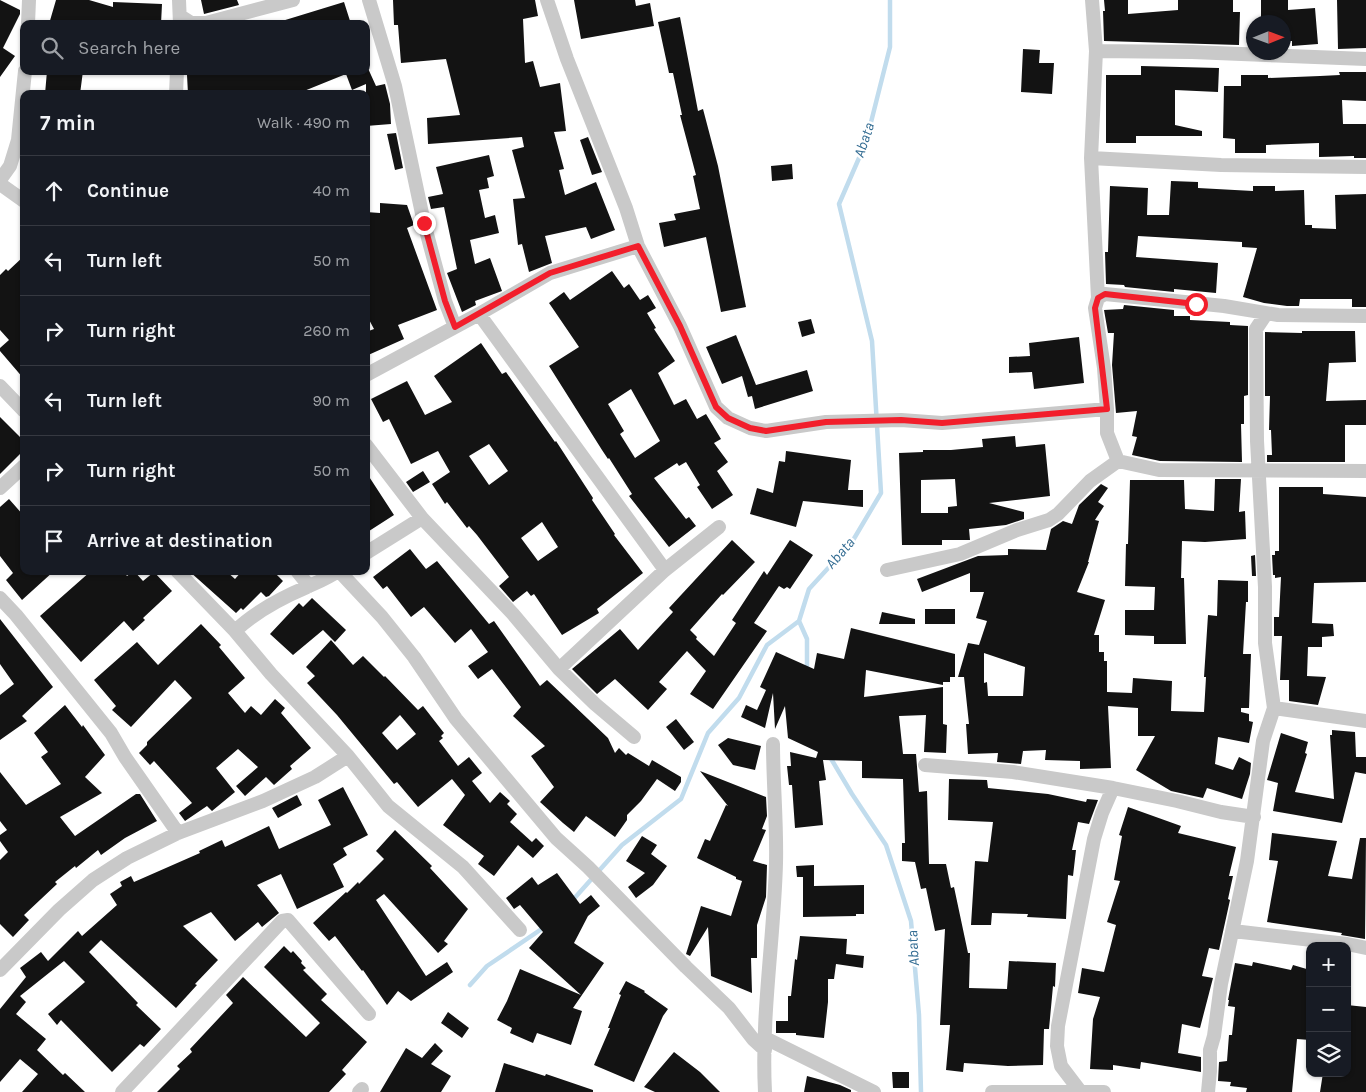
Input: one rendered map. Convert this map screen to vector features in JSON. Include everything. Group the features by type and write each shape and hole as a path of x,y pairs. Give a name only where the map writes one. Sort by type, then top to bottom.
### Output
{"street":[{"path":"28,20 29,0"},
{"path":"179,0 180,20"},
{"path":"217,20 293,0"},
{"path":"369,0 395,86 426,232 445,301 455,327"},
{"path":"547,0 567,59 626,208 638,246 680,326 716,407 728,418 750,428 766,431 826,422 901,420 942,423 1107,409"},
{"path":"1092,0 1096,51 1091,158 1098,298 1095,308 1107,409 1107,433 1118,460"},
{"path":"1096,51 1192,52 1366,59"},
{"path":"23,90 25,75"},
{"path":"176,90 177,75"},
{"path":"0,180 10,166 18,140 20,120"},
{"path":"1091,158 1221,165 1366,167"},
{"path":"0,184 20,198"},
{"path":"370,373 550,273 638,246"},
{"path":"1098,298 1105,294 1224,306 1278,316 1366,316"},
{"path":"479,314 666,570"},
{"path":"1208,1092 1210,1050 1214,1036 1221,984 1247,860 1263,741 1274,708 1266,643 1265,588 1258,472 1256,329 1266,314"},
{"path":"0,386 20,408"},
{"path":"370,450 422,518 513,614 559,669 595,704 634,737"},
{"path":"1118,460 1159,470 1258,472 1366,471"},
{"path":"887,570 960,554 1017,530 1049,520 1058,514 1090,481 1118,460"},
{"path":"0,488 20,470"},
{"path":"370,550 422,518"},
{"path":"559,669 666,570 719,528"},
{"path":"180,575 235,631 271,674 348,756 388,806 463,867 520,930"},
{"path":"299,575 309,586"},
{"path":"235,631 261,610 332,575"},
{"path":"342,575 382,617 414,657 456,719 556,838 588,867 729,1008 753,1039 874,1092"},
{"path":"0,598 16,615 111,734 178,833"},
{"path":"1274,708 1366,722"},
{"path":"765,1092 767,978 776,860 772,744"},
{"path":"1,966 93,880 127,858 178,833 263,801 315,777 348,756"},
{"path":"925,764 1013,772 1113,788 1221,812 1254,817"},
{"path":"1080,1091 1061,1066 1057,1046 1058,1026 1094,840 1102,813 1113,788"},
{"path":"122,1092 282,921 288,920 369,1014"},
{"path":"1233,931 1348,944 1366,948"},
{"path":"992,1092 1104,1092"}],"building":[{"path":"0,0 20,10 20,14 3,48 15,56 0,77"},
{"path":"56,0 89,0 113,7 113,2 162,4 161,20 50,20"},
{"path":"201,0 237,0 239,5 204,14"},
{"path":"393,0 535,0 538,16 523,19 525,63 533,61 540,87 560,83 566,131 554,132 564,169 559,170 565,195 596,182 615,230 591,239 586,227 545,236 552,263 529,272 522,244 518,245 513,199 525,198 512,150 524,147 522,137 428,144 427,118 460,115 446,59 401,63 398,25 394,25"},
{"path":"574,0 635,0 636,6 650,3 654,26 581,39"},
{"path":"1104,0 1128,0 1128,14 1178,10 1178,0 1233,0 1233,12 1240,12 1239,45 1104,41"},
{"path":"1261,0 1288,0 1288,10 1315,8 1318,44 1292,46 1291,15 1261,15"},
{"path":"1337,0 1366,0 1366,48 1338,49"},
{"path":"344,2 350,20 285,20"},
{"path":"680,17 698,111 703,109 718,166 746,307 721,312 706,237 664,247 659,223 676,220 674,214 700,209 693,176 696,175 680,115 682,115 673,73 669,73 658,22"},
{"path":"1023,49 1040,50 1039,63 1054,63 1052,94 1021,92"},
{"path":"1141,66 1219,68 1218,92 1175,90 1175,125 1202,131 1202,136 1136,136 1136,143 1106,143 1106,75 1141,75"},
{"path":"1339,72 1366,72 1366,101 1342,100 1343,124 1366,124 1366,158 1354,158 1354,156 1319,157 1319,143 1266,145 1266,153 1235,153 1235,139 1223,138 1224,86 1241,86 1241,75 1268,75 1268,78 1340,75"},
{"path":"370,73 376,86 385,84 390,104 391,124 370,126 370,90 366,90 366,84 352,90 346,75 370,75"},
{"path":"47,75 82,75 81,90 45,90"},
{"path":"187,75 344,75 306,90 188,90"},
{"path":"396,133 403,168 395,170 387,134"},
{"path":"588,137 602,172 592,175 580,140"},
{"path":"489,155 494,176 487,178 489,188 479,190 485,218 495,215 499,233 470,240 475,264 490,258 502,291 475,301 476,305 462,312 447,273 457,269 444,207 431,209 428,197 443,194 436,167"},
{"path":"792,164 793,179 772,181 771,166"},
{"path":"1171,181 1198,182 1198,188 1253,191 1253,186 1275,186 1275,191 1304,190 1305,225 1312,225 1312,228 1336,229 1335,195 1366,194 1366,307 1352,307 1352,299 1300,299 1299,306 1287,306 1264,303 1243,297 1257,248 1242,247 1242,242 1138,236 1136,257 1218,263 1216,293 1174,289 1174,292 1106,284 1105,252 1108,252 1110,186 1148,188 1147,215 1169,215"},
{"path":"380,203 407,205 414,225 407,228 437,310 398,325 404,339 370,354 370,330 374,329 370,322 370,212 380,213"},
{"path":"20,260 20,374 0,351 0,348 9,340 0,330 0,275 6,269 8,271"},
{"path":"612,271 624,288 629,284 640,300 648,295 656,308 647,313 656,328 654,329 675,361 658,373 674,405 686,399 697,419 706,414 721,439 714,443 728,462 717,471 733,495 712,509 697,487 700,485 686,462 679,466 677,463 654,478 686,519 689,517 696,526 669,547 629,496 632,494 549,366 579,347 549,303 564,292 570,300","holes":["631,389 660,441 635,458 620,434 624,431 608,404"]},
{"path":"1124,305 1174,310 1174,316 1190,316 1190,320 1230,322 1230,325 1248,326 1248,395 1244,396 1244,424 1241,424 1242,462 1160,461 1132,455 1137,437 1132,436 1137,411 1116,413 1112,365 1114,333 1108,333 1104,310 1123,309"},
{"path":"811,319 815,333 802,337 798,322"},
{"path":"1302,331 1355,331 1356,362 1329,363 1326,401 1366,400 1366,425 1345,425 1345,462 1267,462 1267,455 1272,455 1271,430 1269,430 1270,396 1265,396 1265,332 1302,333"},
{"path":"736,335 756,385 807,370 813,391 755,409 752,396 748,397 742,376 722,384 706,347"},
{"path":"1079,337 1084,383 1034,389 1032,372 1009,373 1009,357 1030,356 1029,343"},
{"path":"481,343 502,374 506,372 556,441 593,498 592,500 614,535 643,573 597,609 599,613 562,635 534,594 531,596 527,591 513,602 499,586 509,577 477,535 469,526 467,528 447,502 445,504 432,484 450,472 438,451 411,464 389,419 383,422 371,399 407,381 425,415 452,402 434,376","holes":["489,444 508,471 489,485 469,456","542,522 558,547 538,561 521,538"]},
{"path":"0,417 20,437 20,454 0,474"},
{"path":"1015,436 1016,447 1045,444 1050,496 989,503 1024,512 1024,519 1006,525 969,529 970,540 942,540 942,545 902,545 899,453 983,447 982,439","holes":["955,479 957,506 948,507 948,513 921,513 921,480"]},
{"path":"786,451 851,460 848,490 863,490 863,507 803,501 796,527 750,514 757,488 773,493 779,461 785,462"},
{"path":"423,471 430,482 413,492 406,482"},
{"path":"370,478 394,515 370,530"},
{"path":"1215,479 1241,479 1239,512 1245,511 1246,539 1205,542 1182,541 1181,578 1184,578 1186,644 1154,644 1154,636 1125,635 1125,610 1154,610 1155,587 1125,586 1130,480 1184,480 1185,509 1214,511"},
{"path":"1101,484 1108,488 1098,502 1104,506 1095,520 1099,521 1089,562 1077,592 1105,600 1094,635 1099,635 1099,652 1104,652 1104,661 1107,661 1107,692 1132,693 1133,678 1172,681 1171,711 1204,712 1208,615 1217,616 1218,580 1248,581 1243,654 1251,654 1249,708 1241,708 1241,712 1249,714 1249,721 1253,722 1249,743 1218,737 1215,764 1233,770 1239,757 1251,763 1250,774 1242,799 1207,788 1203,798 1171,791 1136,770 1155,736 1138,736 1138,708 1108,706 1111,768 1080,769 1080,761 1045,760 1046,750 1023,751 1021,764 997,762 998,753 968,754 966,724 969,724 964,677 958,677 968,643 979,645 987,621 976,618 984,592 970,592 970,573 922,592 917,579 978,556 1008,555 1008,549 1046,550 1051,529 1063,521 1072,524 1079,505","holes":["984,653 1025,667 1023,696 988,696 987,682 984,683"]},
{"path":"1279,487 1323,487 1323,494 1366,497 1366,582 1314,583 1312,623 1333,624 1334,636 1322,637 1322,647 1308,647 1307,676 1326,677 1318,705 1289,701 1289,680 1280,680 1282,636 1274,636 1274,617 1279,617 1281,577 1275,578 1275,575 1273,575 1272,555 1275,555 1275,551 1279,551"},
{"path":"9,499 20,511 20,575 50,575 22,600 6,580 13,573 0,556 0,507"},
{"path":"732,540 755,562 722,594 690,630 697,637 696,639 714,656 736,623 732,620 764,571 767,575 790,540 813,555 790,589 787,587 784,589 779,586 754,623 767,631 713,709 690,694 706,671 687,651 659,682 667,689 648,710 615,679 597,694 572,669 620,629 638,650 673,612 669,608"},
{"path":"410,549 426,569 437,561 489,624 494,621 540,686 547,680 608,738 615,753 619,748 626,755 628,753 649,766 652,760 681,777 681,782 675,791 657,779 641,801 627,815 627,820 615,837 586,816 574,832 540,802 554,787 531,756 545,746 513,716 521,707 492,669 478,679 468,666 488,652 471,629 455,643 424,607 411,617 387,586 383,589 373,577"},
{"path":"1255,555 1256,576 1252,576 1251,556"},
{"path":"86,575 138,575 143,581 150,575 157,575 172,591 143,618 145,620 133,631 124,621 81,662 40,616"},
{"path":"193,575 230,575 235,579 238,575 277,575 283,581 269,596 266,597 261,592 243,610 241,608 236,613"},
{"path":"312,598 346,630 335,642 323,630 293,655 270,634 299,603 303,607"},
{"path":"925,609 955,609 955,624 925,624"},
{"path":"882,612 915,619 915,624 879,624"},
{"path":"0,619 53,687 22,716 27,721 0,740 0,695 14,684 0,664"},
{"path":"201,624 221,645 219,647 245,678 228,693 245,713 251,706 261,715 275,699 285,708 281,713 311,748 290,766 292,769 274,785 266,777 245,796 236,786 258,767 238,749 216,768 235,792 212,811 207,806 185,821 179,813 192,803 154,761 150,765 139,753 147,745 147,742 192,698 175,680 131,727 112,710 116,706 94,680 137,642 158,665"},
{"path":"851,628 955,654 955,677 950,677 950,682 943,682 943,685 866,670 864,697 943,687 943,724 947,725 946,753 924,752 926,715 899,716 903,754 916,754 919,792 927,791 929,864 946,864 951,888 954,887 968,953 970,953 969,988 1007,989 1009,961 1056,963 1055,987 1053,986 1049,1029 1044,1029 1043,1065 1008,1066 964,1063 963,1072 946,1070 950,1025 940,1025 945,929 935,931 926,888 921,889 915,862 902,861 902,843 905,843 903,779 862,778 862,761 823,760 826,780 819,781 823,825 795,828 792,785 789,785 787,766 791,766 790,752 816,758 818,752 788,738 785,706 775,729 773,693 765,728 741,717 746,705 757,710 766,690 760,687 776,652 814,669 817,653 844,659"},
{"path":"331,640 353,665 363,656 418,710 423,706 444,733 441,736 443,738 439,741 458,766 469,757 482,773 472,781 490,803 500,792 510,801 507,804 517,814 510,822 532,842 536,838 544,846 533,858 518,845 494,876 478,864 484,856 443,825 465,795 452,779 418,807 397,782 394,784 337,715 307,683 315,676 306,667","holes":["400,715 416,734 397,750 382,733"]},
{"path":"65,705 82,727 83,725 105,755 85,777 102,793 60,817 75,836 136,794 140,794 157,821 125,838 101,855 98,850 55,882 57,884 24,915 29,920 13,937 0,924 0,860 8,852 0,841 0,835 7,830 0,821 0,772 26,805 61,784 41,757 48,752 34,733"},
{"path":"676,719 694,742 684,750 666,727"},
{"path":"1332,730 1355,732 1356,757 1366,757 1366,774 1355,772 1342,823 1273,811 1278,783 1267,780 1281,733 1308,742 1305,753 1307,754 1295,792 1334,799 1330,735 1332,735"},
{"path":"728,738 761,746 755,770 733,765 718,745"},
{"path":"700,771 766,797 767,816 762,829 766,830 753,861 767,865 766,897 757,925 757,958 751,958 752,993 711,976 708,927 690,956 686,954 701,906 731,916 742,881 697,858 705,839 710,841 726,805 728,806"},
{"path":"949,779 987,780 988,788 1048,794 1086,802 1087,799 1098,800 1089,824 1078,822 1072,850 1076,850 1073,876 1068,875 1066,919 1027,917 1028,914 992,913 991,925 971,925 975,861 988,862 993,822 948,820"},
{"path":"343,787 368,835 343,848 347,855 333,864 344,887 297,909 281,874 257,885 279,913 262,927 258,922 235,941 211,912 183,926 218,960 195,984 197,985 176,1008 101,940 89,952 138,1003 136,1005 161,1029 144,1047 140,1044 112,1072 61,1020 57,1025 48,1014 85,982 64,961 20,996 26,1002 16,1014 46,1039 37,1050 63,1075 65,1073 85,1092 22,1092 38,1074 20,1059 0,1082 0,1009 26,977 20,968 41,952 48,961 78,931 82,936 117,905 110,894 122,886 120,882 131,876 134,882 200,853 199,851 222,840 225,847 269,826 279,849 331,825 318,800"},
{"path":"297,795 302,805 278,818 272,808"},
{"path":"1128,807 1181,826 1178,833 1236,847 1229,876 1233,876 1228,899 1230,900 1219,950 1209,948 1202,976 1213,978 1200,1028 1182,1024 1178,1053 1201,1057 1201,1072 1141,1062 1140,1069 1113,1065 1113,1070 1090,1069 1093,1019 1100,997 1078,993 1082,968 1104,972 1116,925 1107,922 1120,881 1114,880 1122,836 1119,835"},
{"path":"395,830 432,866 430,868 468,909 444,941 448,944 438,953 384,894 376,900 426,976 447,962 453,972 411,1001 398,991 387,1005 363,970 335,936 329,941 313,923 346,892 358,882 359,884 384,859 376,851"},
{"path":"1272,833 1337,841 1328,876 1352,879 1360,838 1366,838 1365,939 1341,935 1342,933 1267,922 1278,861 1269,860"},
{"path":"642,836 657,845 651,854 667,866 653,885 636,898 628,887 645,873 626,861"},
{"path":"814,865 814,886 864,885 864,914 856,914 856,916 803,917 803,877 797,877 796,866"},
{"path":"557,873 580,904 591,895 600,906 588,916 574,943 604,963 573,1008 582,1011 571,1045 537,1033 533,1043 510,1033 512,1028 497,1020 520,969 581,995 529,948 543,932 520,905 514,909 506,898 532,877 538,885"},
{"path":"800,936 847,939 846,954 864,956 863,968 836,964 834,979 828,979 828,1002 824,1038 796,1035 796,1033 776,1033 776,1021 788,1021 788,996 791,996 795,959 797,960"},
{"path":"284,946 291,953 293,951 302,961 301,963 306,968 303,970 327,994 321,1000 367,1042 342,1070 346,1074 329,1092 157,1092 180,1069 177,1066 192,1052 190,1049 233,1003 226,995 243,977 306,1037 320,1023 264,967"},
{"path":"1253,962 1291,970 1293,965 1306,969 1306,1040 1297,1039 1292,1092 1246,1092 1247,1088 1230,1086 1231,1082 1218,1081 1219,1062 1227,1061 1229,1035 1232,1035 1235,1007 1228,1006 1228,1000 1235,963 1252,966"},
{"path":"626,981 645,991 668,1009 663,1016 634,1082 594,1065 610,1028 608,1028 621,995 619,994"},
{"path":"1351,1005 1366,1007 1366,1092 1320,1092 1322,1077 1351,1077"},
{"path":"448,1012 469,1028 462,1038 441,1023"},
{"path":"435,1043 443,1051 431,1064 451,1076 441,1092 380,1092 406,1048 422,1058"},
{"path":"674,1052 700,1072 720,1092 655,1092 644,1087"},
{"path":"504,1063 545,1076 546,1074 593,1090 593,1092 495,1092"},
{"path":"892,1072 909,1072 909,1088 893,1088"},
{"path":"807,1076 840,1085 851,1090 851,1092 804,1092"}],"waterway":[{"name":"Abata","path":"807,670 807,639 799,621 809,589 852,542 881,493 872,341 839,204 866,142 890,47 890,0"},
{"path":"571,902 622,845 681,799 708,733 739,698 767,645 799,621"},
{"name":"Abata","path":"830,757 886,845 911,921 919,1015 921,1092"},
{"path":"470,985 487,966 546,926"}],"route":[{"path":"424,223 445,301 455,327 550,273 638,246 680,326 716,407 728,418 750,428 766,431 826,422 901,420 942,423 1107,409 1104,368 1095,308 1098,298 1105,294 1196,304"}]}
